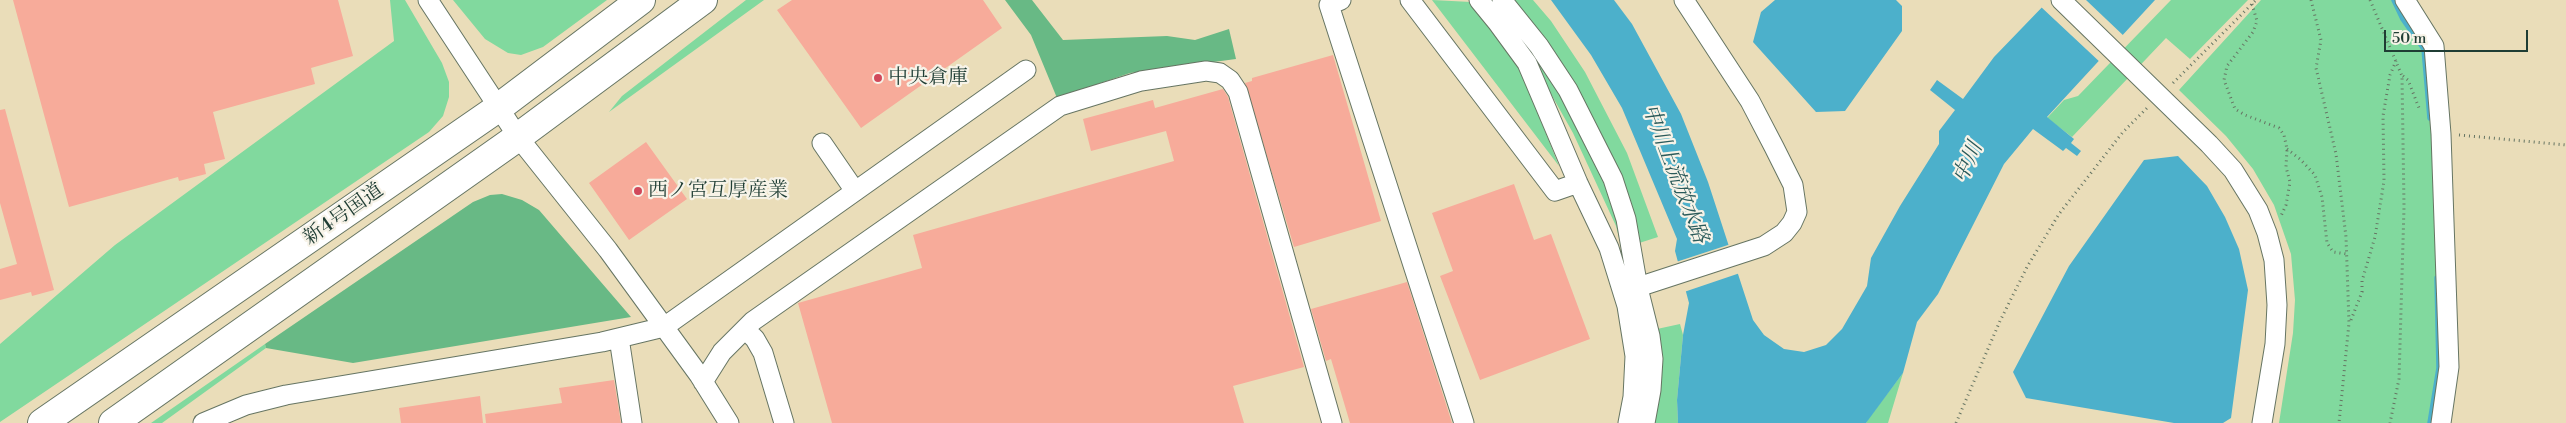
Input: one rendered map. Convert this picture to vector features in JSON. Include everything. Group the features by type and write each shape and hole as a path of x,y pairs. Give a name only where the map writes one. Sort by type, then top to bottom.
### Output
{"highway":[{"name":"新4号国道","path":"42,423 498,108 641,0"},
{"name":"新4号国道","path":"113,423 518,137 642,47 702,0"}],"street":[{"path":"428,0 518,137 608,250 704,382 729,423"},
{"path":"1340,0 1329,5 1464,423"},
{"path":"1410,0 1555,192 1578,183"},
{"path":"1479,0 1527,63 1578,183 1609,248 1635,288 1650,336 1653,359 1651,390 1645,423"},
{"path":"1502,0 1539,46 1568,90 1613,179 1626,219 1635,288 1633,397 1628,423"},
{"path":"1635,288 1764,246 1784,233 1792,223 1797,212 1793,185 1750,101 1684,0"},
{"path":"2061,0 2146,81 2233,170 2258,210 2267,233 2274,260 2278,305 2275,344 2262,423"},
{"path":"2405,0 2434,46 2440,134 2449,367 2441,423"},
{"path":"203,423 246,405 286,395 620,338 664,327 1026,70"},
{"path":"704,382 722,352 744,329 1060,106 1141,81 1206,71 1220,73 1230,80 1238,92 1332,423"},
{"path":"822,143 855,191"},
{"path":"744,329 755,339 763,353 784,423"},
{"path":"620,338 632,423"}],"path":[{"path":"1956,423 2000,321 2027,267 2059,214 2123,132 2256,0"},
{"path":"2311,0 2321,40 2316,68 2336,154 2347,254 2350,323 2339,423"},
{"path":"2370,0 2402,76 2404,207 2399,379 2390,423"},
{"path":"2252,4 2257,21 2253,32 2227,66 2224,80 2235,109 2245,115 2279,128 2284,135 2288,149 2286,167 2290,182 2286,205 2277,223"},
{"path":"2350,323 2362,292 2362,281 2375,236 2384,181 2383,116 2390,74 2396,61"},
{"path":"2440,134 2566,145"},
{"path":"2288,149 2315,175 2322,197 2327,244 2333,252 2347,254"}],"green space":[{"path":"390,0 405,0 442,63 449,82 449,97 443,116 429,132 0,422 0,344 115,245 394,41"},
{"path":"453,0 607,0 543,47 521,55 508,53 485,39"},
{"path":"746,0 764,0 609,112 622,96"},
{"path":"1005,0 1032,0 1063,40 1167,36 1195,40 1229,29 1236,59 1130,73 1057,98 1031,35"},
{"path":"1432,0 1471,2 1517,61 1559,166"},
{"path":"1486,0 1533,0 1551,21 1585,72 1627,153 1658,237 1636,244 1625,261 1616,226 1573,133 1538,71"},
{"path":"2171,0 2248,0 2190,59 2166,38 2072,137 2047,118 2064,100 2078,96"},
{"path":"2261,0 2401,0 2428,47 2443,368 2434,423 2279,423 2293,333 2295,300 2291,254 2274,205 2253,169 2226,136 2179,90"},
{"path":"502,194 522,200 539,210 631,317 353,363 266,348 265,344 473,202 490,195"},
{"path":"1680,324 1683,335 1677,400 1678,423 1636,423 1657,329"},
{"path":"265,344 266,348 162,423 151,423"},
{"path":"1903,373 1888,423 1866,423 1868,419"}],"water":[{"path":"1551,0 1614,0 1632,24 1681,114 1708,182 1753,320 1764,335 1784,349 1804,352 1826,345 1842,329 1867,286 1871,258 1900,206 1939,144 1939,131 1955,110 1930,90 1937,80 1963,99 1994,57 2049,0 2155,0 2047,117 2074,139 2071,143 2081,151 2077,156 2066,148 2063,151 2033,129 2004,164 1938,294 1917,322 1903,373 1866,423 1678,423 1677,400 1683,335 1689,303 1675,251 1677,239 1622,108 1591,55"},
{"path":"1775,0 1896,0 1902,6 1902,31 1845,111 1816,112 1753,42 1761,12"},
{"path":"2178,156 2207,186 2225,217 2239,249 2248,290 2231,418 2223,423 2174,423 2026,398 2013,372 2069,266 2144,160"}],"pier":[{"path":"2046,0 2086,0 2126,38 2102,64 2040,6"},
{"path":"1731,244 1740,273 1684,292 1676,262"}],"building":[{"path":"13,0 338,0 353,56 311,68 315,84 213,112 225,159 204,164 206,174 179,181 178,177 69,207"},
{"name":"中央倉庫","path":"792,0 983,0 1002,28 861,128 777,10"},
{"path":"1333,55 1381,221 1294,247 1245,83 1252,81 1252,78"},
{"path":"1223,89 1228,97 1304,367 1233,386 1244,423 832,423 798,303 922,268 913,235 1174,161 1166,131 1091,151 1083,119 1153,100 1155,108"},
{"path":"5,109 54,290 32,296 31,292 0,300 0,269 17,264 0,203 0,110"},
{"name":"西ノ宮互厚産業","path":"646,142 687,199 629,240 589,183"},
{"path":"1514,184 1534,240 1551,234 1590,339 1480,380 1440,276 1453,271 1432,213"},
{"path":"1407,282 1452,423 1350,423 1331,359 1326,361 1311,309"},
{"path":"614,380 621,423 486,423 485,414 562,403 559,388"},
{"path":"480,396 483,423 401,423 399,408"}],"waterway":[{"path":"2394,0 2403,19 2424,49 2430,118"},
{"path":"2430,423 2439,368 2437,278"}],"place":[{"name":"中央倉庫","path":"878,78"},
{"name":"西ノ宮互厚産業","path":"638,191"}],"water label":[{"name":"中川","path":"1969,163"},
{"name":"中川上流放水路","path":"1674,174"}]}
